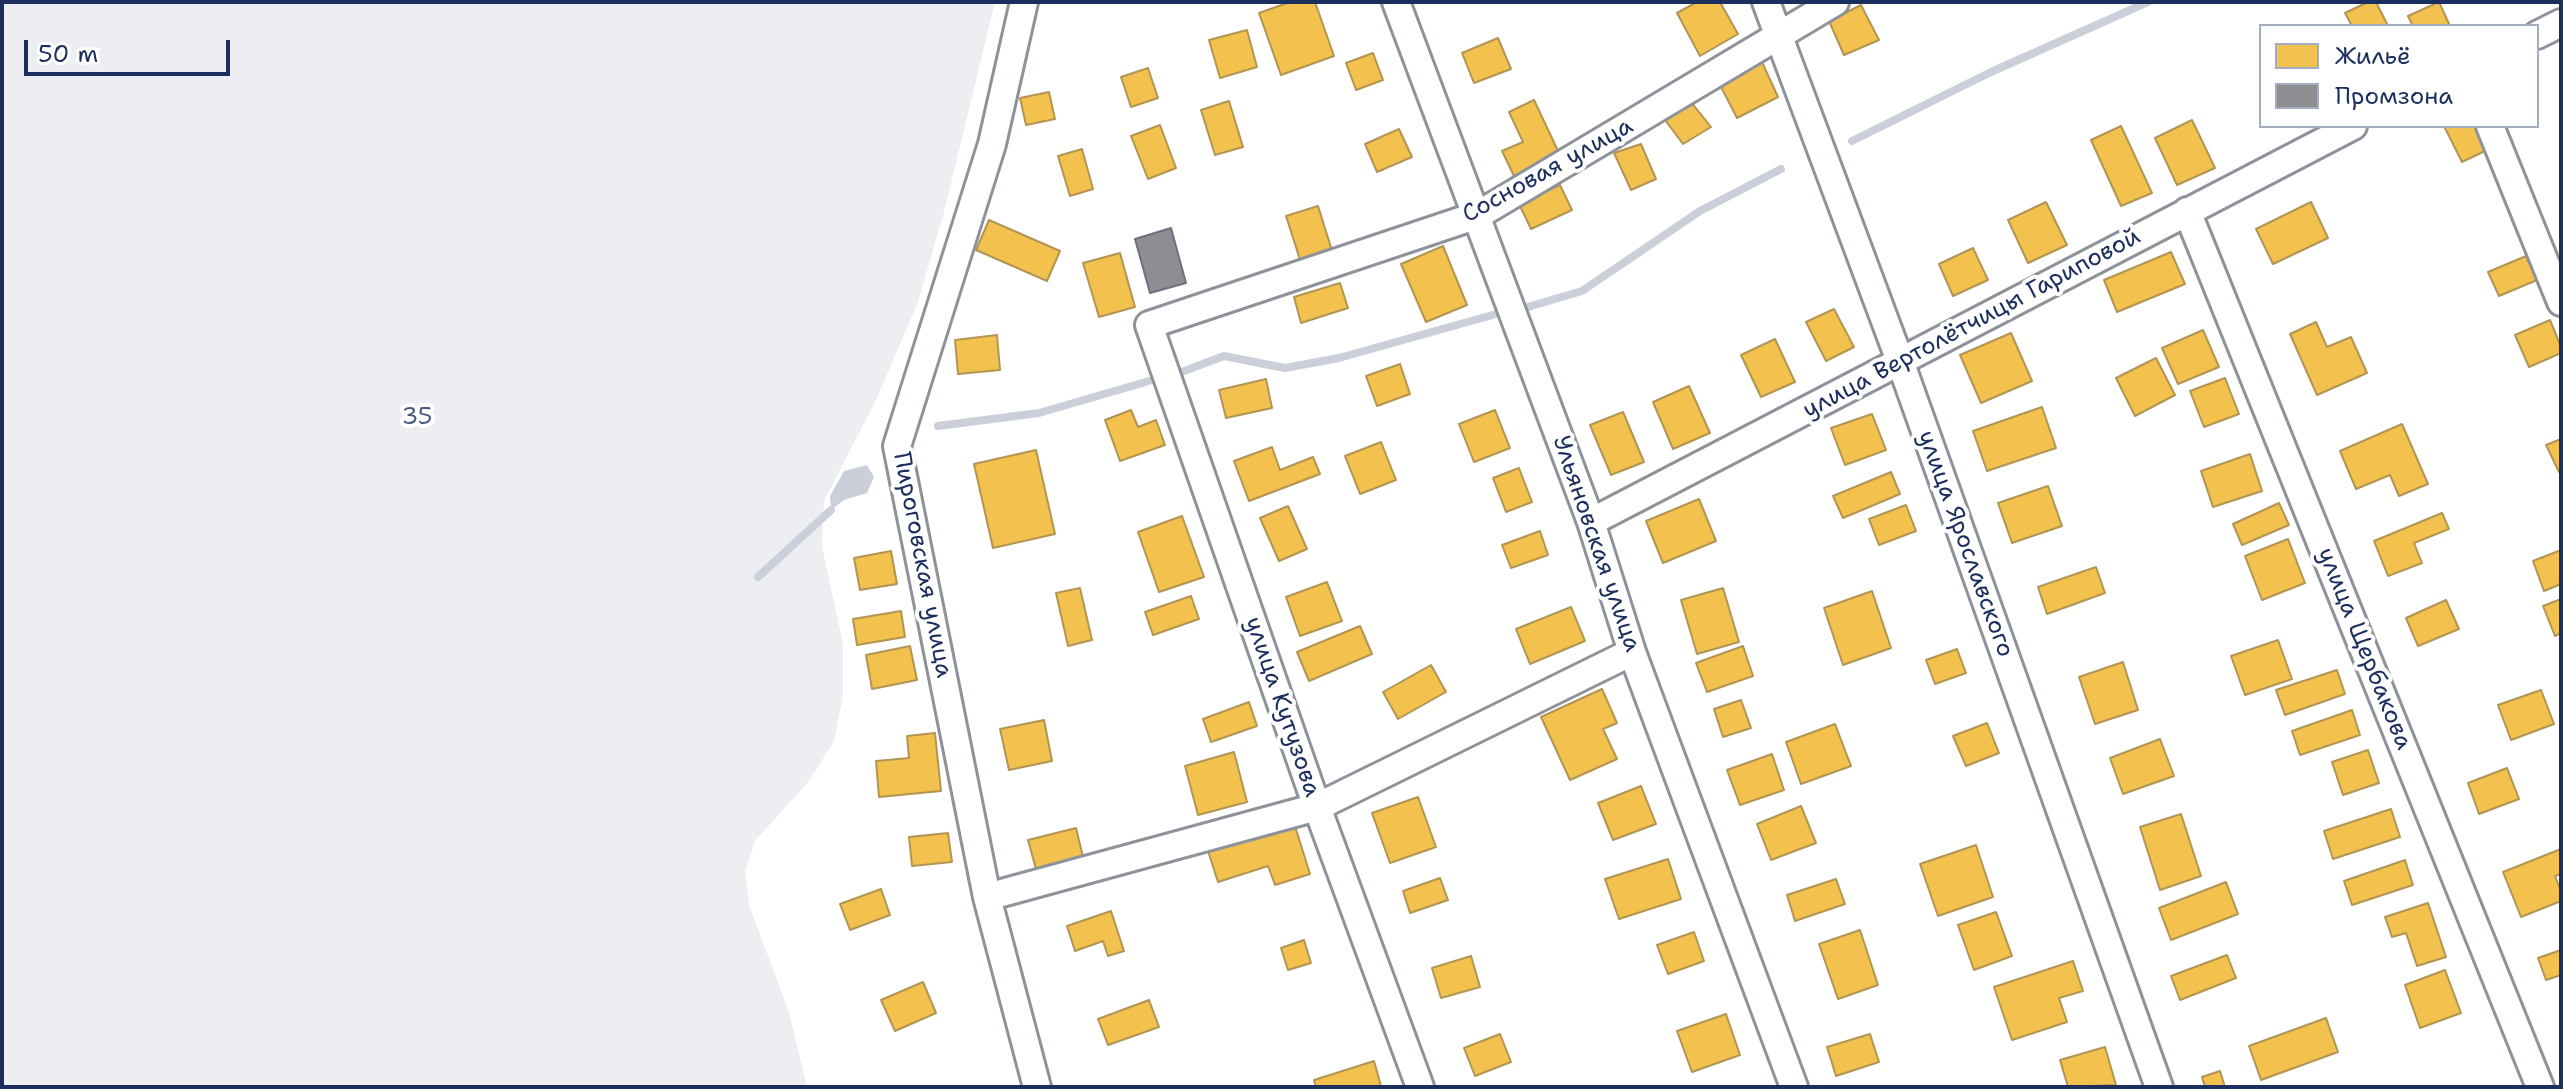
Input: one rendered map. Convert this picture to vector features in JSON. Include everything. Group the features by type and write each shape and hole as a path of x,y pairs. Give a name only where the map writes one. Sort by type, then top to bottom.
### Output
{"street":[{"name":"Пироговская улица","path":"1024,2 992,144 897,446 987,897 1037,1087"},
{"name":"Ульяновская улица","path":"1396,2 1591,522 1632,652 1794,1087"},
{"name":"улица Ярославского","path":"1766,2 1900,361 2159,1087"},
{"name":"Сосновая улица","path":"1149,325 1478,215 1835,2"},
{"path":"2539,34 2561,23"},
{"name":"улица Вертолётчицы Гариповой","path":"1591,522 2349,128"},
{"path":"2491,128 2561,302"},
{"name":"улица Щербакова","path":"2187,211 2540,1087"},
{"name":"улица Кутузова","path":"1149,325 1317,807 1420,1087"},
{"path":"987,897 1317,807 1632,652"}],"green space":[{"name":"35","path":"2,2 995,2 944,212 918,302 876,400 824,501 822,547 843,644 843,696 834,741 809,781 755,841 745,872 749,905 789,1012 807,1087 2,1087"}],"shaded area":[{"path":"867,465 874,477 867,493 844,500 831,510 830,496 844,471"}],"building: Жильё":[{"path":"1290,2 1315,2 1334,56 1281,75 1259,13"},
{"path":"1697,2 1720,2 1738,34 1700,56 1677,13"},
{"path":"2368,2 2376,2 2387,24 2351,24 2345,13"},
{"path":"2439,2 2449,24 2412,24 2408,16"},
{"path":"1861,5 1879,40 1844,55 1829,21"},
{"path":"1247,30 1257,67 1220,78 1209,40"},
{"path":"1498,38 1511,69 1474,83 1462,53"},
{"path":"1373,53 1383,80 1356,90 1346,63"},
{"path":"1762,62 1778,97 1737,118 1719,83"},
{"path":"1148,68 1158,98 1131,107 1121,77"},
{"path":"1049,92 1055,119 1026,125 1020,98"},
{"path":"1534,100 1560,155 1514,176 1502,151 1523,142 1509,112"},
{"path":"1229,101 1243,147 1215,155 1201,110"},
{"path":"1691,102 1711,127 1683,144 1665,120"},
{"path":"2192,120 2215,168 2177,185 2155,138"},
{"path":"1160,125 1176,168 1148,179 1131,136"},
{"path":"2121,126 2152,193 2121,206 2091,140"},
{"path":"2445,128 2476,128 2487,150 2462,162"},
{"path":"1399,129 1412,157 1377,172 1365,144"},
{"path":"1641,144 1656,179 1631,190 1614,153"},
{"path":"1082,149 1093,189 1070,196 1058,156"},
{"path":"1560,185 1572,210 1531,229 1519,204"},
{"path":"2046,202 2067,245 2028,263 2008,220"},
{"path":"2311,202 2328,238 2273,264 2256,229"},
{"path":"1318,206 1334,257 1302,266 1286,216"},
{"path":"989,220 1060,251 1047,281 976,250"},
{"path":"1443,246 1467,305 1426,322 1401,264"},
{"path":"1973,248 1988,280 1953,296 1939,264"},
{"path":"2171,252 2185,284 2117,312 2104,280"},
{"path":"1120,253 1135,307 1099,317 1083,263"},
{"path":"2526,256 2537,280 2499,296 2488,272"},
{"path":"1340,283 1348,308 1301,323 1294,297"},
{"path":"1834,309 1854,347 1826,361 1806,322"},
{"path":"2550,320 2561,353 2529,367 2515,335"},
{"path":"2316,322 2327,347 2351,337 2367,373 2317,395 2290,334"},
{"path":"2203,330 2219,367 2178,384 2162,348"},
{"path":"2011,333 2032,381 1981,403 1960,355"},
{"path":"997,335 1000,370 958,374 955,340"},
{"path":"1775,339 1795,382 1761,397 1741,355"},
{"path":"2156,358 2175,395 2135,416 2116,378"},
{"path":"1400,364 1410,394 1377,406 1366,376"},
{"path":"2225,378 2239,414 2204,427 2190,391"},
{"path":"1266,379 1272,408 1226,418 1219,390"},
{"path":"1689,386 1710,433 1673,449 1653,402"},
{"path":"2042,407 2056,448 1987,471 1973,431"},
{"path":"1131,410 1138,427 1156,420 1165,445 1120,461 1105,420"},
{"path":"1495,410 1510,448 1474,462 1459,424"},
{"path":"1623,412 1644,462 1611,475 1590,425"},
{"path":"1872,414 1886,450 1845,465 1831,428"},
{"path":"2402,424 2428,484 2399,496 2390,475 2356,489 2340,451"},
{"path":"2561,439 2561,471 2559,472 2546,445"},
{"path":"1381,442 1396,480 1360,494 1345,456"},
{"path":"1272,447 1280,470 1313,457 1320,474 1249,501 1234,461"},
{"path":"1036,450 1055,534 993,548 974,464"},
{"path":"2250,454 2262,491 2213,507 2201,471"},
{"path":"1519,468 1532,502 1506,512 1493,478"},
{"path":"1891,472 1900,494 1843,518 1833,496"},
{"path":"2048,486 2062,526 2012,543 1998,503"},
{"path":"1699,499 1716,541 1663,563 1646,521"},
{"path":"2279,503 2289,525 2242,545 2233,524"},
{"path":"1906,505 1916,531 1879,545 1869,519"},
{"path":"1288,506 1307,549 1279,561 1260,518"},
{"path":"2442,513 2449,529 2414,543 2422,563 2388,576 2374,541"},
{"path":"1182,516 1204,577 1159,592 1138,532"},
{"path":"1540,531 1548,555 1511,568 1502,545"},
{"path":"2288,539 2305,583 2262,600 2245,556"},
{"path":"2561,550 2561,584 2544,591 2533,561"},
{"path":"891,551 897,584 860,590 854,558"},
{"path":"2096,567 2105,593 2047,614 2038,587"},
{"path":"1327,582 1342,621 1300,636 1286,597"},
{"path":"1080,588 1092,640 1068,646 1056,593"},
{"path":"1723,588 1739,642 1697,654 1681,600"},
{"path":"1872,591 1891,648 1843,665 1824,608"},
{"path":"1191,596 1199,619 1153,635 1145,612"},
{"path":"2561,599 2561,633 2555,636 2543,606"},
{"path":"2446,600 2459,629 2418,646 2406,618"},
{"path":"1571,607 1585,641 1530,664 1516,629"},
{"path":"901,611 905,637 857,645 853,619"},
{"path":"1360,626 1372,654 1309,681 1297,652"},
{"path":"2278,640 2292,679 2245,695 2231,656"},
{"path":"910,646 917,680 872,689 866,655"},
{"path":"1743,646 1753,676 1707,692 1696,663"},
{"path":"1957,649 1966,673 1935,684 1926,660"},
{"path":"2123,662 2138,710 2095,724 2079,677"},
{"path":"1431,665 1446,692 1398,719 1383,692"},
{"path":"2337,670 2345,694 2285,715 2276,690"},
{"path":"1602,689 1617,723 1603,729 1617,759 1570,780 1541,717"},
{"path":"2541,690 2554,724 2511,740 2498,705"},
{"path":"1741,700 1751,728 1723,737 1714,709"},
{"path":"1249,702 1257,726 1211,742 1203,719"},
{"path":"2352,710 2360,735 2300,755 2292,731"},
{"path":"1044,720 1052,761 1009,770 1000,729"},
{"path":"1987,723 1999,753 1966,766 1953,736"},
{"path":"1835,724 1851,766 1801,784 1786,742"},
{"path":"935,733 941,791 879,797 876,761 909,758 907,736"},
{"path":"2160,739 2174,776 2123,794 2110,758"},
{"path":"2368,750 2379,783 2343,795 2332,762"},
{"path":"1234,752 1247,802 1198,815 1185,766"},
{"path":"1772,754 1784,790 1740,805 1727,770"},
{"path":"2507,768 2519,799 2479,814 2468,783"},
{"path":"1641,786 1656,824 1613,840 1598,803"},
{"path":"1418,797 1436,847 1390,863 1372,813"},
{"path":"1801,806 1816,843 1771,860 1757,824"},
{"path":"2391,809 2400,837 2333,859 2324,831"},
{"path":"2181,814 2201,876 2160,890 2140,827"},
{"path":"1294,823 1310,874 1275,885 1268,866 1218,882 1208,851"},
{"path":"1076,828 1083,857 1036,869 1028,840"},
{"path":"948,833 952,862 912,866 909,837"},
{"path":"1976,845 1993,897 1938,916 1920,864"},
{"path":"2561,849 2561,874 2555,876 2561,901 2521,917 2503,872"},
{"path":"1668,859 1681,899 1619,919 1605,879"},
{"path":"2405,860 2413,885 2352,905 2344,881"},
{"path":"1440,878 1448,900 1410,913 1403,891"},
{"path":"1836,879 1845,904 1795,921 1787,895"},
{"path":"2226,882 2238,914 2171,940 2159,908"},
{"path":"881,889 890,915 850,930 840,904"},
{"path":"2428,903 2446,957 2417,966 2406,933 2392,937 2385,917"},
{"path":"1111,911 1124,951 1108,956 1103,941 1075,951 1067,926"},
{"path":"1996,912 2012,956 1974,970 1958,925"},
{"path":"1860,930 1878,985 1838,999 1819,944"},
{"path":"1694,932 1704,961 1668,974 1657,945"},
{"path":"1304,940 1311,963 1288,970 1281,948"},
{"path":"2561,950 2561,975 2546,980 2538,958"},
{"path":"2227,955 2236,978 2180,1000 2171,976"},
{"path":"1471,956 1480,987 1441,998 1432,968"},
{"path":"2073,961 2083,991 2059,998 2067,1022 2012,1040 1994,987"},
{"path":"2445,970 2461,1013 2420,1028 2405,985"},
{"path":"923,982 936,1013 895,1031 881,1000"},
{"path":"1149,1000 1159,1027 1108,1045 1098,1019"},
{"path":"1726,1014 1740,1055 1692,1072 1677,1031"},
{"path":"2326,1018 2338,1052 2261,1080 2249,1046"},
{"path":"1500,1034 1511,1062 1475,1076 1464,1048"},
{"path":"1870,1034 1879,1062 1836,1076 1827,1047"},
{"path":"2105,1047 2116,1085 2068,1087 2060,1060"},
{"path":"1374,1061 1381,1086 1316,1087 1314,1080"},
{"path":"2220,1071 2225,1087 2205,1087 2202,1077"}],"building: Промзона":[{"path":"1171,228 1186,283 1150,293 1135,239"}],"waterway":[{"path":"1852,141 1991,72 2148,2"},
{"path":"1521,309 1582,291 1700,211 1781,169"},
{"path":"1179,373 1224,356 1285,368 1339,358 1496,314"},
{"path":"938,426 1039,413 1149,381"},
{"path":"758,577 831,510"}]}
